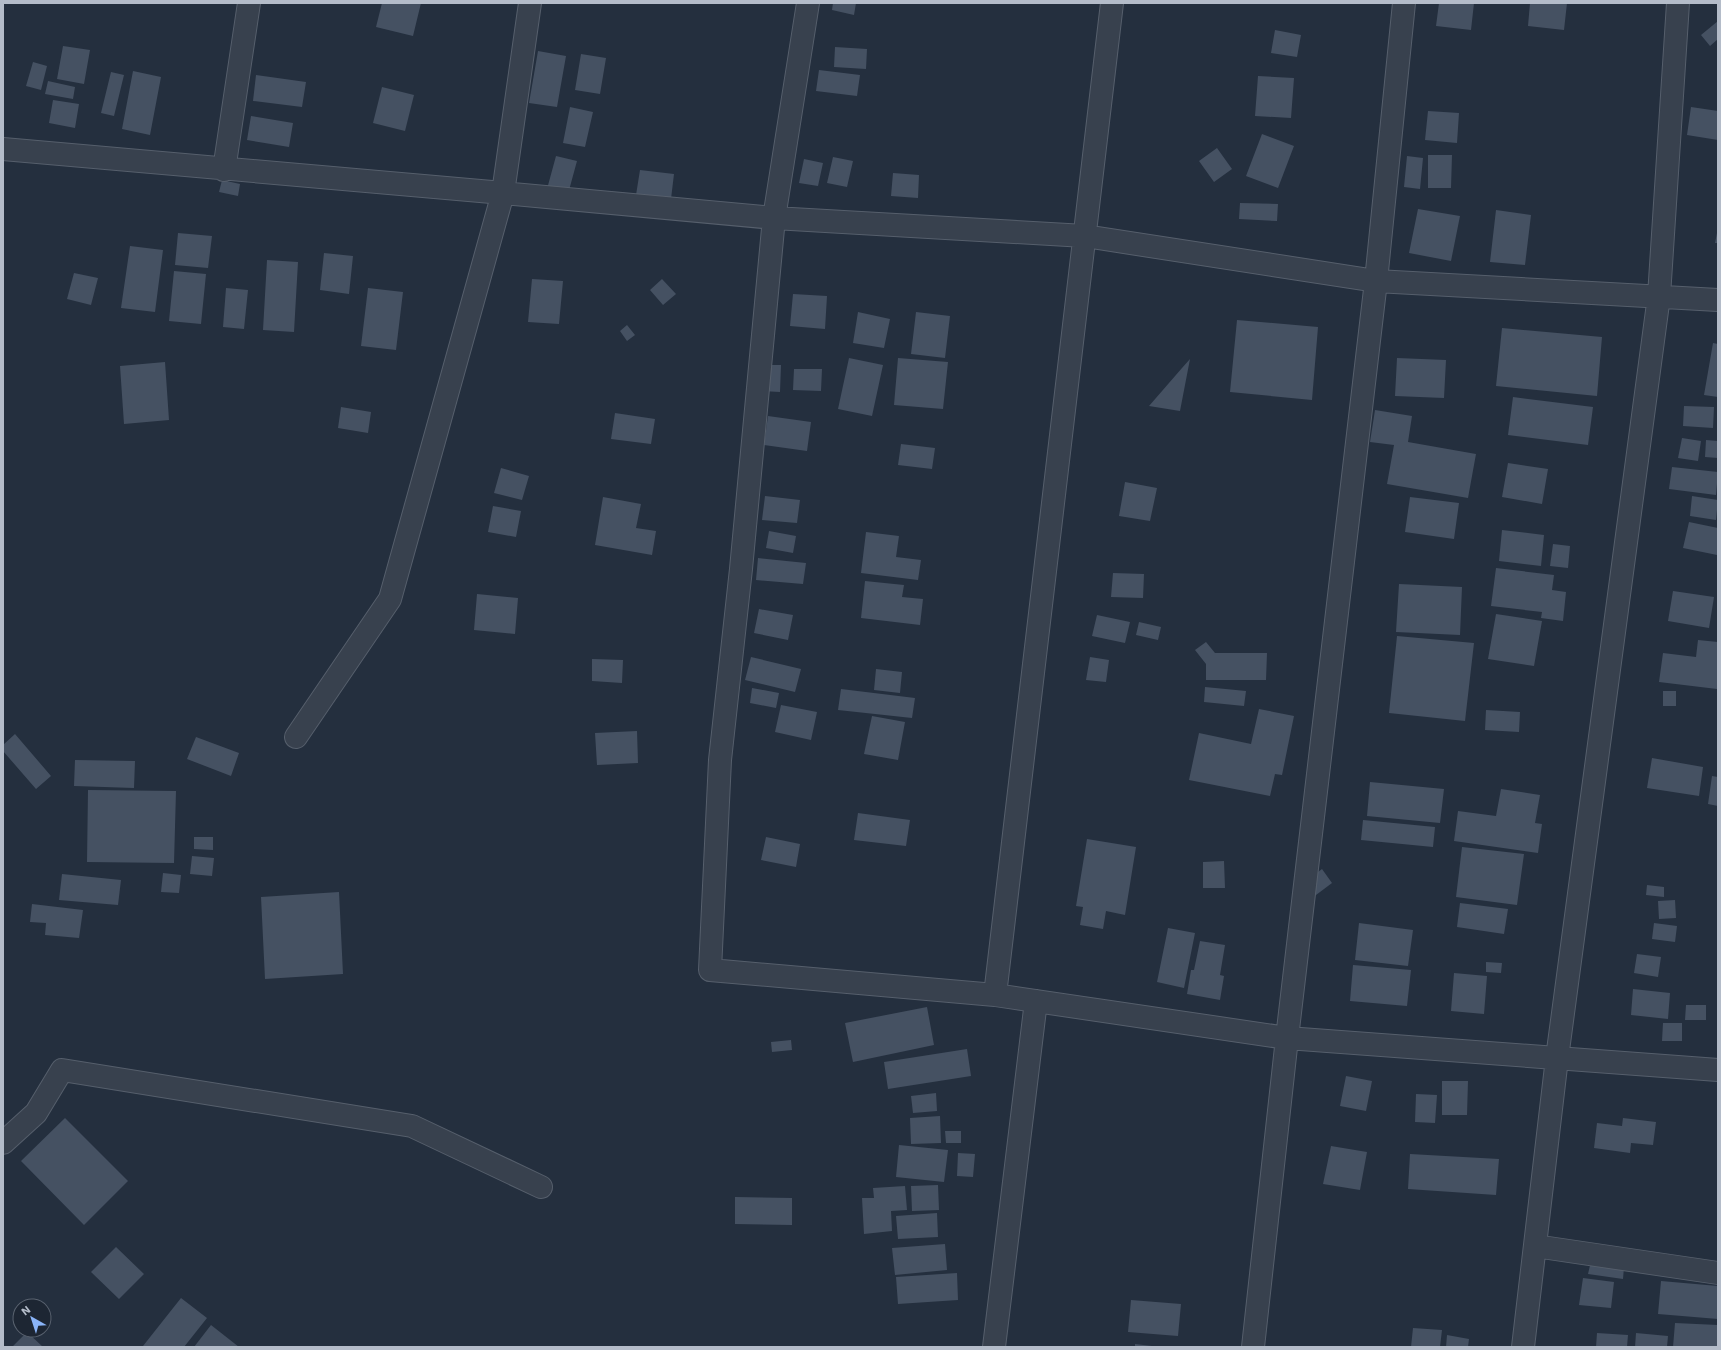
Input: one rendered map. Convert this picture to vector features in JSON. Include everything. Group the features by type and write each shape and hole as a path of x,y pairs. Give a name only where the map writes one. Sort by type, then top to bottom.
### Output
{"street":[{"path":"224,170 249,3"},
{"path":"296,737 390,599 503,193 530,3"},
{"path":"808,3 774,218 741,568 720,760 710,970 995,995 1287,1038 1718,1070"},
{"path":"995,995 1112,3"},
{"path":"1253,1347 1287,1038 1376,281 1404,3"},
{"path":"1523,1347 1557,1058 1659,296 1678,3"},
{"path":"3,149 224,170 503,193 774,218 1084,236 1376,281 1718,300"},
{"path":"994,1347 1036,1001"},
{"path":"3,1143 36,1113 62,1070 412,1126 541,1187"},
{"path":"1535,1246 1718,1273"}],"building":[{"path":"382,3 421,3 413,36 376,27"},
{"path":"833,3 856,3 854,15 832,10"},
{"path":"1439,3 1474,3 1471,30 1436,26"},
{"path":"1530,3 1567,3 1564,30 1528,26"},
{"path":"1718,21 1718,39 1710,46 1701,35"},
{"path":"1275,30 1301,35 1297,57 1271,53"},
{"path":"63,46 90,50 84,84 57,79"},
{"path":"835,47 867,49 866,69 834,67"},
{"path":"538,51 566,56 557,107 529,103"},
{"path":"581,54 606,58 600,94 575,90"},
{"path":"33,62 47,66 41,90 26,86"},
{"path":"819,70 860,75 857,96 816,91"},
{"path":"133,71 161,77 150,135 122,129"},
{"path":"111,72 124,75 114,116 101,113"},
{"path":"256,75 306,82 302,107 253,101"},
{"path":"1258,76 1294,78 1291,118 1255,116"},
{"path":"48,81 75,87 73,99 45,94"},
{"path":"382,87 414,95 405,131 373,123"},
{"path":"53,100 79,104 75,128 49,123"},
{"path":"570,107 593,112 585,147 563,143"},
{"path":"1691,107 1718,111 1718,140 1687,135"},
{"path":"1428,111 1459,113 1457,143 1425,140"},
{"path":"251,116 293,123 289,147 247,140"},
{"path":"1262,134 1294,146 1278,188 1246,176"},
{"path":"1217,148 1232,169 1214,182 1199,161"},
{"path":"1428,155 1452,155 1451,188 1428,188"},
{"path":"556,156 577,161 568,194 547,189"},
{"path":"1407,156 1423,158 1420,189 1404,187"},
{"path":"833,157 853,161 847,187 827,183"},
{"path":"804,159 823,163 818,186 799,183"},
{"path":"640,170 674,174 671,199 636,195"},
{"path":"893,173 919,175 918,198 891,196"},
{"path":"222,180 240,184 238,196 219,192"},
{"path":"1240,203 1278,204 1277,221 1239,219"},
{"path":"1418,209 1460,216 1451,261 1409,253"},
{"path":"1496,210 1531,215 1525,265 1490,262"},
{"path":"178,233 212,236 208,268 175,265"},
{"path":"1717,233 1718,243 1715,243"},
{"path":"130,246 163,250 155,312 121,308"},
{"path":"324,253 353,256 349,294 320,290"},
{"path":"267,260 298,262 294,332 263,330"},
{"path":"174,271 206,274 201,324 169,321"},
{"path":"74,273 98,278 91,305 67,299"},
{"path":"532,279 563,281 559,324 528,322"},
{"path":"662,279 676,294 663,305 650,290"},
{"path":"226,288 248,290 244,329 223,327"},
{"path":"368,288 403,292 396,350 361,346"},
{"path":"793,294 827,296 825,329 790,326"},
{"path":"858,312 890,319 884,348 853,343"},
{"path":"916,312 950,316 945,358 911,354"},
{"path":"1237,320 1318,327 1312,400 1230,392"},
{"path":"627,325 635,335 627,341 620,331"},
{"path":"1502,328 1602,337 1597,396 1496,386"},
{"path":"1713,343 1718,344 1718,397 1704,395"},
{"path":"849,358 883,365 872,416 838,409"},
{"path":"898,358 948,362 943,409 894,405"},
{"path":"1397,358 1446,360 1444,398 1395,396"},
{"path":"1190,359 1180,411 1149,406 1182,368"},
{"path":"165,362 169,420 124,424 120,366"},
{"path":"762,365 781,365 780,392 761,391"},
{"path":"794,369 822,369 821,391 793,390"},
{"path":"1513,397 1593,407 1588,445 1508,435"},
{"path":"1684,406 1714,407 1713,428 1683,426"},
{"path":"341,407 371,412 368,433 338,428"},
{"path":"1375,410 1412,416 1408,442 1476,454 1468,498 1387,484 1394,445 1370,442"},
{"path":"615,413 655,419 651,444 611,439"},
{"path":"768,416 811,422 807,451 764,445"},
{"path":"1682,438 1701,441 1698,461 1678,458"},
{"path":"1706,440 1718,441 1718,458 1705,457"},
{"path":"901,444 935,448 932,469 898,465"},
{"path":"1508,463 1548,469 1542,504 1502,497"},
{"path":"1672,467 1718,472 1716,495 1669,489"},
{"path":"501,468 529,476 522,500 494,493"},
{"path":"1125,482 1157,488 1150,521 1119,516"},
{"path":"765,496 800,500 797,523 762,520"},
{"path":"1692,496 1718,500 1716,520 1690,516"},
{"path":"603,497 641,504 636,528 656,531 652,555 595,545"},
{"path":"1410,497 1459,503 1454,539 1405,532"},
{"path":"493,506 521,511 516,537 488,532"},
{"path":"1689,522 1718,528 1717,555 1683,548"},
{"path":"1502,530 1544,535 1541,566 1499,561"},
{"path":"769,531 796,536 793,553 766,548"},
{"path":"866,532 899,536 896,557 921,560 918,580 861,573"},
{"path":"1553,544 1570,546 1568,568 1550,566"},
{"path":"758,558 806,563 803,584 756,580"},
{"path":"1496,568 1554,575 1552,590 1566,592 1563,621 1541,618 1542,612 1491,606"},
{"path":"1113,573 1144,574 1143,598 1111,597"},
{"path":"865,581 904,585 902,597 923,599 920,625 861,618"},
{"path":"1399,584 1462,587 1460,635 1396,632"},
{"path":"1673,591 1714,597 1709,628 1668,621"},
{"path":"477,594 518,598 515,634 474,630"},
{"path":"759,609 793,615 788,640 754,633"},
{"path":"1496,614 1542,621 1534,666 1488,659"},
{"path":"1097,615 1130,622 1125,643 1092,636"},
{"path":"1139,622 1161,627 1158,640 1136,635"},
{"path":"1397,636 1474,643 1465,721 1389,713"},
{"path":"1698,640 1718,642 1717,689 1659,682 1663,653 1696,657"},
{"path":"1206,642 1215,653 1267,653 1266,680 1206,680 1206,664 1195,650"},
{"path":"751,657 801,669 795,692 745,680"},
{"path":"1090,657 1109,660 1106,682 1086,680"},
{"path":"592,659 623,660 622,683 592,681"},
{"path":"876,669 902,672 900,693 874,690"},
{"path":"1205,687 1246,691 1244,706 1204,702"},
{"path":"752,688 779,693 776,708 750,703"},
{"path":"841,689 915,698 912,718 838,710"},
{"path":"1663,691 1676,691 1676,706 1663,706"},
{"path":"781,705 817,712 811,740 775,732"},
{"path":"1259,709 1294,716 1282,775 1275,774 1270,796 1189,780 1199,733 1251,744"},
{"path":"1486,710 1520,712 1519,732 1485,730"},
{"path":"872,716 905,722 898,760 864,754"},
{"path":"637,731 638,763 597,765 595,733"},
{"path":"15,734 51,776 36,789 3,751 3,745"},
{"path":"196,737 239,753 231,776 187,759"},
{"path":"1652,758 1703,767 1699,796 1647,788"},
{"path":"75,760 135,761 134,788 74,786"},
{"path":"1712,776 1718,777 1718,806 1708,804"},
{"path":"1370,782 1444,789 1440,823 1367,816"},
{"path":"1501,789 1540,795 1535,823 1542,824 1538,853 1454,841 1458,811 1496,816"},
{"path":"88,790 176,791 174,863 87,862"},
{"path":"858,813 910,820 906,846 854,840"},
{"path":"1363,820 1435,827 1433,847 1361,840"},
{"path":"194,837 213,837 213,850 194,849"},
{"path":"766,837 800,844 796,867 761,860"},
{"path":"1087,839 1136,847 1125,915 1106,911 1103,929 1080,925 1083,907 1076,906"},
{"path":"1462,847 1524,854 1517,905 1456,897"},
{"path":"192,856 214,858 212,876 190,874"},
{"path":"1224,861 1225,888 1203,888 1203,862"},
{"path":"1322,869 1332,883 1316,895 1306,881"},
{"path":"163,873 181,875 179,893 161,892"},
{"path":"62,874 121,880 118,905 59,900"},
{"path":"1647,885 1664,887 1664,897 1646,895"},
{"path":"339,892 343,974 265,979 261,897"},
{"path":"1675,900 1676,918 1659,919 1658,901"},
{"path":"1460,903 1508,909 1504,934 1457,927"},
{"path":"32,904 83,910 79,938 45,935 46,923 30,922"},
{"path":"1359,923 1413,930 1408,966 1355,960"},
{"path":"1654,923 1677,926 1675,942 1652,939"},
{"path":"1168,928 1195,933 1184,988 1157,982"},
{"path":"1200,941 1225,945 1220,975 1224,976 1220,1000 1187,994 1191,970 1194,970"},
{"path":"1637,954 1661,957 1658,977 1634,973"},
{"path":"1486,962 1502,963 1501,973 1486,972"},
{"path":"1353,965 1411,970 1407,1006 1350,1001"},
{"path":"1454,973 1487,976 1484,1014 1451,1011"},
{"path":"1633,989 1670,993 1668,1019 1631,1015"},
{"path":"1686,1005 1706,1005 1706,1020 1685,1020"},
{"path":"927,1007 934,1045 853,1062 845,1023"},
{"path":"1663,1023 1682,1023 1682,1041 1662,1041"},
{"path":"791,1040 792,1050 772,1052 771,1042"},
{"path":"967,1049 971,1076 888,1089 884,1062"},
{"path":"1346,1076 1372,1081 1366,1111 1340,1106"},
{"path":"1442,1081 1468,1081 1467,1115 1442,1115"},
{"path":"936,1093 937,1111 913,1113 911,1096"},
{"path":"1416,1094 1437,1095 1435,1123 1415,1122"},
{"path":"940,1116 941,1143 911,1144 910,1118"},
{"path":"65,1118 128,1181 84,1225 21,1161"},
{"path":"1623,1118 1656,1122 1653,1145 1631,1143 1630,1153 1594,1148 1597,1123 1622,1126"},
{"path":"945,1131 961,1131 961,1143 946,1143"},
{"path":"899,1145 948,1150 944,1182 896,1177"},
{"path":"1331,1146 1367,1152 1360,1190 1323,1184"},
{"path":"958,1153 975,1154 973,1177 957,1176"},
{"path":"1410,1154 1499,1159 1496,1195 1408,1189"},
{"path":"938,1185 939,1210 912,1211 911,1186"},
{"path":"905,1186 907,1210 891,1211 892,1231 864,1234 862,1198 874,1198 873,1188"},
{"path":"735,1197 792,1198 792,1225 735,1224"},
{"path":"937,1213 938,1237 898,1239 896,1216"},
{"path":"945,1244 947,1270 895,1275 892,1248"},
{"path":"116,1247 144,1274 119,1299 91,1272"},
{"path":"1591,1261 1624,1267 1623,1279 1588,1274"},
{"path":"957,1273 958,1300 898,1304 896,1277"},
{"path":"1583,1278 1614,1282 1611,1308 1579,1305"},
{"path":"1661,1281 1718,1286 1718,1319 1658,1314"},
{"path":"181,1298 207,1318 184,1347 143,1346"},
{"path":"1131,1300 1181,1304 1178,1336 1128,1332"},
{"path":"1675,1323 1718,1325 1718,1347 1673,1347"},
{"path":"211,1325 239,1347 194,1347"},
{"path":"1413,1328 1442,1330 1440,1347 1411,1347"},
{"path":"1597,1333 1628,1335 1627,1347 1596,1347"},
{"path":"1636,1333 1668,1336 1667,1347 1635,1347"},
{"path":"1447,1335 1469,1339 1468,1347 1446,1347"},
{"path":"21,1338 33,1338 43,1347 12,1347"},
{"path":"1135,1344 1152,1346 1152,1347 1135,1347"}]}
